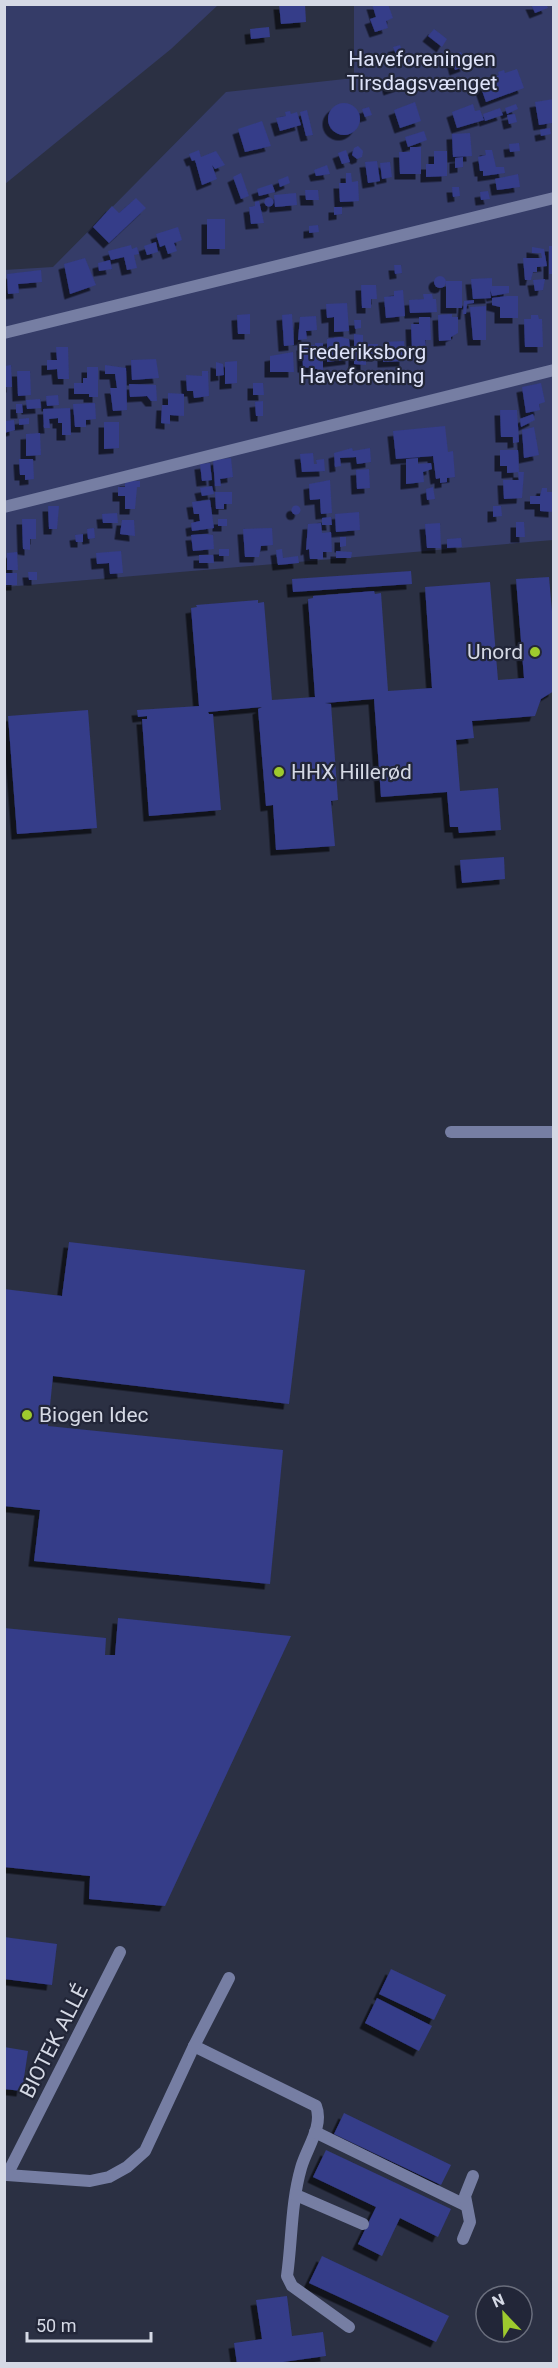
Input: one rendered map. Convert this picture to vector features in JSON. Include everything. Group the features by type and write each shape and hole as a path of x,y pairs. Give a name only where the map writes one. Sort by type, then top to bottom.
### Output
{"street":[{"path":"4,333 554,198"},
{"path":"4,507 554,370"},
{"path":"451,1132 554,1132"},
{"name":"BIOTEK ALLÉ","path":"6,2175 120,1952"},
{"path":"6,2175 90,2181 109,2177 127,2168 145,2151 229,1978"},
{"path":"194,2046 313,2103 318,2112 315,2132 301,2167 287,2276 292,2286 350,2327"},
{"path":"315,2132 465,2205"},
{"path":"463,2239 470,2225 465,2196 473,2176"},
{"path":"296,2195 363,2224"}],"green space":[{"path":"5,4 218,5 171,49 5,184"},
{"name":"Frederiksborg Haveforening","path":"354,5 553,5 553,540 5,587 4,270 53,267 226,92 354,78"}],"building":[{"path":"279,4 305,4 306,22 281,24"},
{"path":"372,4 388,4 393,18 386,21 388,28 375,32 370,19 376,17"},
{"path":"531,4 546,4 548,8 535,13"},
{"path":"269,27 270,37 251,39 250,29"},
{"path":"434,29 447,39 442,47 428,36"},
{"path":"400,45 403,54 397,56 393,47"},
{"path":"461,52 466,66 455,70 451,55"},
{"path":"517,69 524,88 486,102 479,82 499,75 498,72 504,70 505,73"},
{"path":"402,78 404,85 389,90 387,83"},
{"path":"554,99 552,123 539,125 535,102"},
{"path":"415,102 421,121 400,128 394,110"},
{"path":"344,103 356,107 360,119 356,131 344,135 332,131 328,119 332,107"},
{"path":"473,104 475,111 480,110 484,120 457,128 452,112"},
{"path":"516,104 518,109 507,114 505,108"},
{"path":"369,107 372,115 365,117 362,109"},
{"path":"500,108 503,115 485,121 483,114"},
{"path":"307,110 313,135 306,136 300,112"},
{"path":"290,111 291,114 297,112 301,125 280,131 276,118 286,116 285,112"},
{"path":"515,114 517,122 509,124 507,115"},
{"path":"262,121 271,146 245,152 238,129"},
{"path":"550,128 551,134 541,136 540,130"},
{"path":"424,131 427,140 408,147 405,137"},
{"path":"470,133 472,156 453,157 452,134"},
{"path":"519,143 520,151 510,152 509,144"},
{"path":"358,146 363,151 362,157 357,159 352,155 354,148"},
{"path":"410,147 421,147 421,174 400,174 399,152 410,152"},
{"path":"199,150 201,157 216,151 225,165 215,169 212,165 217,179 202,185 195,160 192,161 189,154"},
{"path":"346,150 350,162 342,164 338,153"},
{"path":"485,150 492,150 496,167 504,167 505,173 483,176 478,157 486,155"},
{"path":"434,151 447,151 447,176 426,177 426,164 434,164"},
{"path":"463,157 463,167 455,168 455,158"},
{"path":"377,161 380,181 368,183 365,162"},
{"path":"390,162 392,177 382,179 380,163"},
{"path":"327,165 330,174 316,176 314,170"},
{"path":"241,173 249,196 241,199 233,177"},
{"path":"346,173 351,173 352,182 358,181 359,201 340,202 339,183 346,183"},
{"path":"518,174 520,187 497,190 495,179"},
{"path":"288,176 290,183 280,187 278,180"},
{"path":"272,184 275,192 259,196 257,189"},
{"path":"452,187 459,187 460,196 453,197"},
{"path":"305,190 318,190 319,200 306,200"},
{"path":"488,191 490,199 481,200 480,192"},
{"path":"296,193 297,205 275,207 274,195"},
{"path":"269,197 274,202 269,207 264,202"},
{"path":"136,198 146,208 109,243 93,227 112,206 119,213"},
{"path":"259,201 264,223 251,224 249,207 255,206 255,202"},
{"path":"334,207 342,207 342,214 334,215"},
{"path":"207,219 225,219 225,249 207,249"},
{"path":"318,225 319,232 309,233 309,226"},
{"path":"178,227 182,240 174,243 177,251 168,254 165,245 160,247 156,234"},
{"path":"156,242 158,252 147,255 144,246"},
{"path":"131,245 132,249 137,247 139,254 134,255 137,268 127,270 124,257 111,260 108,251"},
{"path":"549,246 554,246 554,274 549,274"},
{"path":"532,247 544,249 547,266 537,267 537,272 533,272 531,280 525,280 523,258 542,258 541,253 532,253"},
{"path":"85,258 96,285 70,294 64,264"},
{"path":"110,260 112,269 99,271 98,263"},
{"path":"394,265 401,265 402,273 395,274"},
{"path":"41,270 42,282 18,284 19,293 8,294 7,274"},
{"path":"440,276 446,282 440,288 434,282"},
{"path":"492,278 492,286 509,286 509,293 492,296 490,289 491,298 473,299 471,279"},
{"path":"545,279 543,290 535,291 533,280"},
{"path":"446,281 462,281 462,308 446,308"},
{"path":"361,285 376,285 377,299 371,299 371,308 362,308"},
{"path":"403,290 405,316 386,318 384,297 394,296 394,291"},
{"path":"423,294 432,294 433,299 436,299 437,312 410,313 409,300 424,299"},
{"path":"518,296 518,318 500,318 500,307 492,305 492,298"},
{"path":"474,300 474,303 467,304 466,314 463,314 464,301"},
{"path":"347,303 349,331 334,332 334,317 327,318 326,304"},
{"path":"486,306 486,340 473,340 470,307"},
{"path":"250,314 250,334 238,334 237,315"},
{"path":"292,314 294,345 284,346 282,315"},
{"path":"452,314 452,317 458,317 458,333 451,337 451,340 439,341 438,315"},
{"path":"531,315 538,315 539,319 542,319 543,347 525,347 524,319 531,319"},
{"path":"316,316 317,330 306,331 307,339 298,340 300,317"},
{"path":"419,317 430,317 431,340 425,340 426,348 412,349 411,324 419,324"},
{"path":"354,320 361,320 361,328 355,329"},
{"path":"354,334 363,335 363,344 378,344 378,356 366,356 366,365 354,364"},
{"path":"340,337 349,339 351,359 327,362 327,339"},
{"path":"404,341 405,361 383,362 383,342"},
{"path":"315,343 323,343 323,370 303,367 302,345 315,345"},
{"path":"56,347 68,347 69,379 58,379 57,369 47,370 47,360 57,360"},
{"path":"293,352 294,372 270,372 270,356"},
{"path":"156,359 159,378 132,380 131,360"},
{"path":"237,361 237,383 225,384 225,362"},
{"path":"216,362 223,364 224,375 216,376"},
{"path":"11,365 12,387 5,387 5,366"},
{"path":"105,365 126,368 127,410 113,411 110,388 117,388 115,374 105,374"},
{"path":"87,367 98,367 98,397 89,397 89,394 74,394 74,383 83,383 83,378 87,378"},
{"path":"17,371 30,371 31,395 18,396"},
{"path":"202,371 208,371 209,396 194,398 193,391 187,391 186,375 202,376"},
{"path":"253,383 263,383 264,395 253,395"},
{"path":"541,383 545,402 539,404 540,410 526,413 522,387"},
{"path":"129,384 156,385 157,401 151,401 147,396 130,397"},
{"path":"168,393 184,394 184,416 170,415 170,424 161,423 162,405 168,405"},
{"path":"58,395 59,405 47,406 46,396"},
{"path":"40,399 41,408 27,409 26,400"},
{"path":"263,401 263,416 256,416 255,402"},
{"path":"95,403 96,419 86,420 86,427 75,427 73,404"},
{"path":"16,404 22,404 23,413 16,413"},
{"path":"70,408 71,435 62,435 62,423 58,423 58,418 49,419 50,428 44,428 43,409"},
{"path":"500,410 517,410 519,442 513,443 513,437 501,437"},
{"path":"533,414 535,420 521,427 520,419"},
{"path":"29,418 29,424 19,425 19,419"},
{"path":"14,420 15,430 4,433 4,421"},
{"path":"104,422 119,422 119,448 104,449"},
{"path":"445,426 448,452 453,451 455,477 447,478 447,482 440,483 440,478 436,479 433,456 396,459 393,431"},
{"path":"534,427 539,455 524,458 522,430"},
{"path":"40,433 41,455 26,456 26,434"},
{"path":"352,448 353,451 370,448 371,462 357,464 356,457 340,458 341,466 335,467 334,453"},
{"path":"500,450 518,450 519,472 507,473 507,466 500,466"},
{"path":"313,453 314,464 317,464 316,460 324,459 325,471 302,472 300,454"},
{"path":"231,458 233,477 220,479 221,486 215,486 213,460"},
{"path":"418,458 418,464 431,463 432,469 423,472 424,482 406,484 406,459"},
{"path":"19,459 33,459 34,479 25,480 25,475 20,475"},
{"path":"210,463 212,480 202,481 200,464"},
{"path":"369,469 370,488 357,489 356,470"},
{"path":"518,472 524,472 522,498 504,499 503,480 519,480"},
{"path":"330,480 332,513 321,514 320,499 310,500 309,484"},
{"path":"125,481 140,481 140,487 137,487 135,509 125,509 125,496 118,496 118,487 125,487"},
{"path":"212,486 214,494 202,496 200,488"},
{"path":"433,487 435,499 427,500 426,489"},
{"path":"542,488 547,488 547,492 554,492 554,512 540,511 540,504 530,504 530,496 540,496"},
{"path":"215,492 232,492 232,504 224,504 224,509 216,509"},
{"path":"210,500 214,528 192,531 191,523 200,521 199,514 194,514 192,502"},
{"path":"296,505 301,510 296,515 291,510"},
{"path":"48,506 59,506 57,529 49,529"},
{"path":"493,506 501,506 502,516 493,517"},
{"path":"359,512 360,530 336,532 335,514"},
{"path":"117,513 118,523 103,523 102,514"},
{"path":"331,517 332,525 322,525 322,518"},
{"path":"22,519 36,519 36,539 30,539 30,550 23,549"},
{"path":"218,519 227,519 227,526 218,526"},
{"path":"122,520 134,520 135,536 120,534"},
{"path":"516,522 524,522 525,537 516,537"},
{"path":"321,523 322,533 331,532 332,552 323,552 323,559 310,559 309,549 306,550 308,524"},
{"path":"440,523 441,548 427,548 425,524"},
{"path":"94,528 95,538 88,539 87,529"},
{"path":"272,528 273,545 261,546 259,557 245,557 243,529"},
{"path":"83,534 83,542 76,542 75,535"},
{"path":"191,535 213,535 214,549 193,551"},
{"path":"340,537 346,537 346,546 340,547"},
{"path":"461,538 462,547 447,548 447,539"},
{"path":"219,549 229,549 229,556 219,556"},
{"path":"282,549 283,558 298,556 299,563 278,565 276,550"},
{"path":"121,551 123,573 110,574 109,563 97,564 96,553"},
{"path":"336,551 352,552 351,558 336,558"},
{"path":"17,552 18,570 7,570 7,553"},
{"path":"199,555 213,555 214,563 199,563"},
{"path":"411,571 412,584 293,592 292,579"},
{"path":"28,572 37,572 37,580 29,580"},
{"path":"5,573 17,573 17,585 5,585"},
{"path":"549,577 554,633 554,691 541,699 535,716 472,721 474,738 456,740 460,791 498,788 501,830 459,833 458,827 450,827 447,792 381,797 374,699 325,703 331,704 338,800 331,801 335,846 276,850 273,805 266,806 258,709 262,707 208,712 213,714 221,810 149,816 142,719 147,719 147,716 138,717 137,710 199,706 191,608 197,607 196,605 258,600 258,603 264,602 272,700 315,697 308,599 313,596 374,591 375,594 381,593 388,691 432,688 425,587 490,582 498,680 524,678 516,579"},
{"path":"88,710 97,828 17,834 8,716"},
{"path":"504,857 505,879 462,883 460,860"},
{"name":"Biogen Idec","path":"69,1242 305,1270 289,1404 53,1376 48,1426 283,1450 270,1584 34,1561 40,1510 4,1506 4,1289 62,1296"},
{"path":"118,1618 291,1636 165,1906 89,1899 90,1876 4,1867 4,1628 106,1638 105,1655 115,1655"},
{"path":"4,1937 57,1944 52,1985 4,1979"},
{"path":"391,1969 446,1995 434,2020 379,1994"},
{"path":"377,1998 432,2026 419,2051 365,2023"},
{"path":"4,2047 28,2051 22,2091 4,2089"},
{"path":"344,2113 451,2165 441,2185 334,2134"},
{"path":"326,2150 451,2209 438,2237 400,2218 382,2256 358,2244 376,2207 313,2177"},
{"path":"322,2256 449,2316 436,2342 309,2283"},
{"path":"287,2296 292,2336 323,2332 326,2356 269,2364 237,2364 234,2343 262,2339 256,2300"}],"place":[{"name":"Unord","path":"535,652"},
{"name":"HHX Hillerød","path":"279,772"},
{"name":"Biogen Idec","path":"27,1415"}],"park label":[{"name":"Haveforeningen Tirsdagsvænget","path":"422,71"}]}
